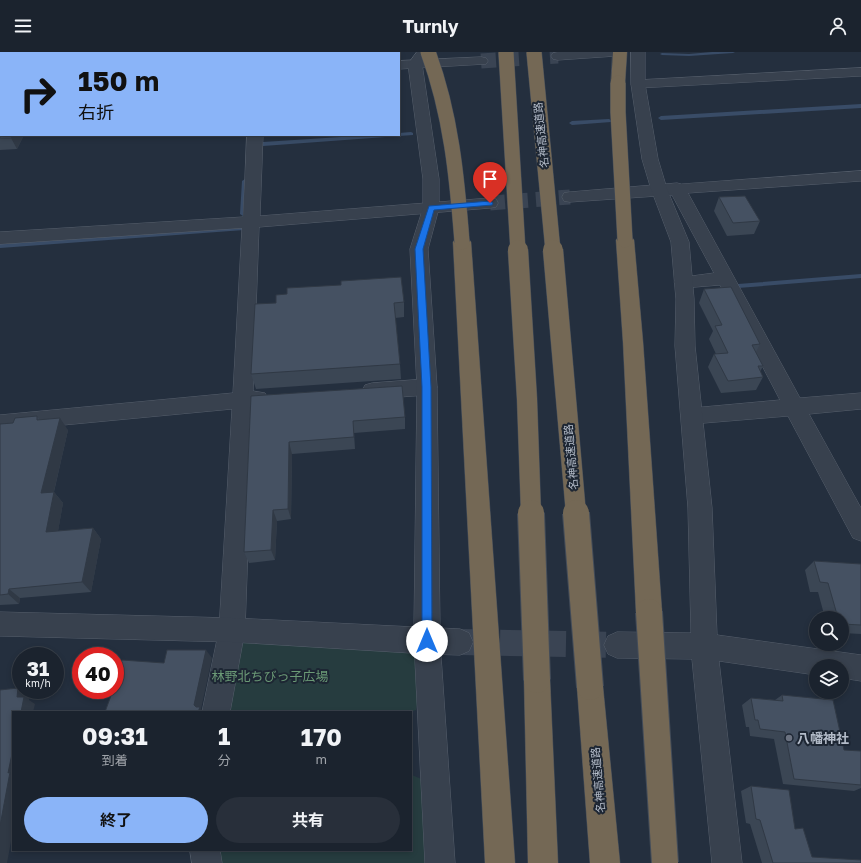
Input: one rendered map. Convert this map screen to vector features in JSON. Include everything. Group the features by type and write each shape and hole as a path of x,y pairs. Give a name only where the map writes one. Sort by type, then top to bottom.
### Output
{"highway":[{"path":"506,52 526,399 543,863"},
{"name":"名神高速道路","path":"534,52 567,405 605,863"},
{"path":"620,52 618,112 625,240 633,342 665,863"},
{"path":"416,57 444,100 454,150 462,242 500,863"}],"street":[{"path":"558,56 616,52"},
{"path":"638,52 638,84 650,159 726,278 861,531"},
{"path":"440,863 427,641 427,387 419,249 431,208 431,180 416,57 481,61"},
{"path":"638,84 861,72"},
{"path":"216,711 232,630 255,136"},
{"path":"570,197 861,176"},
{"path":"668,189 680,242 685,346 700,508 704,646 727,863"},
{"path":"0,238 251,222 490,203"},
{"path":"683,282 726,278"},
{"path":"350,393 427,387"},
{"path":"0,423 274,398"},
{"path":"692,416 861,401"},
{"path":"0,624 232,630 460,642"},
{"path":"617,645 704,646 861,668"},
{"path":"205,851 207,863"}],"green space":[{"name":"林野北ちびっ子広場","path":"237,636 404,652 415,655 418,698 416,710 412,712 223,711"},
{"path":"412,775 426,781 434,863 213,863 211,851 412,851"}],"building":[{"path":"0,136 12,136 11,138 0,138"},
{"path":"745,196 760,221 733,223 719,197"},
{"path":"401,277 404,302 394,303 400,364 251,374 255,304 276,303 276,295 287,294 287,288 341,285 341,281"},
{"path":"731,287 760,344 752,345 763,366 758,366 763,377 728,381 714,354 728,353 715,326 722,325 704,289"},
{"path":"402,386 405,417 353,421 354,437 289,442 288,509 273,510 271,550 244,552 251,396"},
{"path":"37,416 37,420 60,418 41,493 54,492 46,532 93,528 82,582 9,589 8,594 0,595 0,424 13,423 15,418"},
{"path":"814,561 861,564 861,625 849,624 849,611 836,611 828,583 820,582"},
{"path":"167,650 206,650 194,705 196,707 200,707 198,711 105,711 110,699 124,699 124,660 164,663"},
{"path":"12,689 12,699 24,699 21,711 12,711 12,754 0,826 0,690"},
{"path":"782,695 809,698 809,699 833,700 844,750 861,751 861,785 794,779 785,732 760,729 758,720 755,720 751,698 783,701"},
{"path":"751,786 789,790 795,829 803,828 812,857 861,860 861,863 773,863 760,820 756,819"}],"waterway":[{"path":"662,54 689,55 733,52"},
{"path":"661,118 861,106"},
{"path":"572,123 609,121"},
{"path":"400,135 411,134"},
{"path":"263,144 381,136"},
{"path":"243,214 245,181"},
{"path":"0,246 242,229"},
{"path":"738,286 861,276"}],"tunnel":[{"path":"481,61 558,56"},
{"path":"490,203 570,197"},
{"path":"460,642 617,645"}],"place":[{"name":"八幡神社","path":"789,738"}],"route":[{"path":"427,641 427,387 419,249 431,208 490,203"}]}
